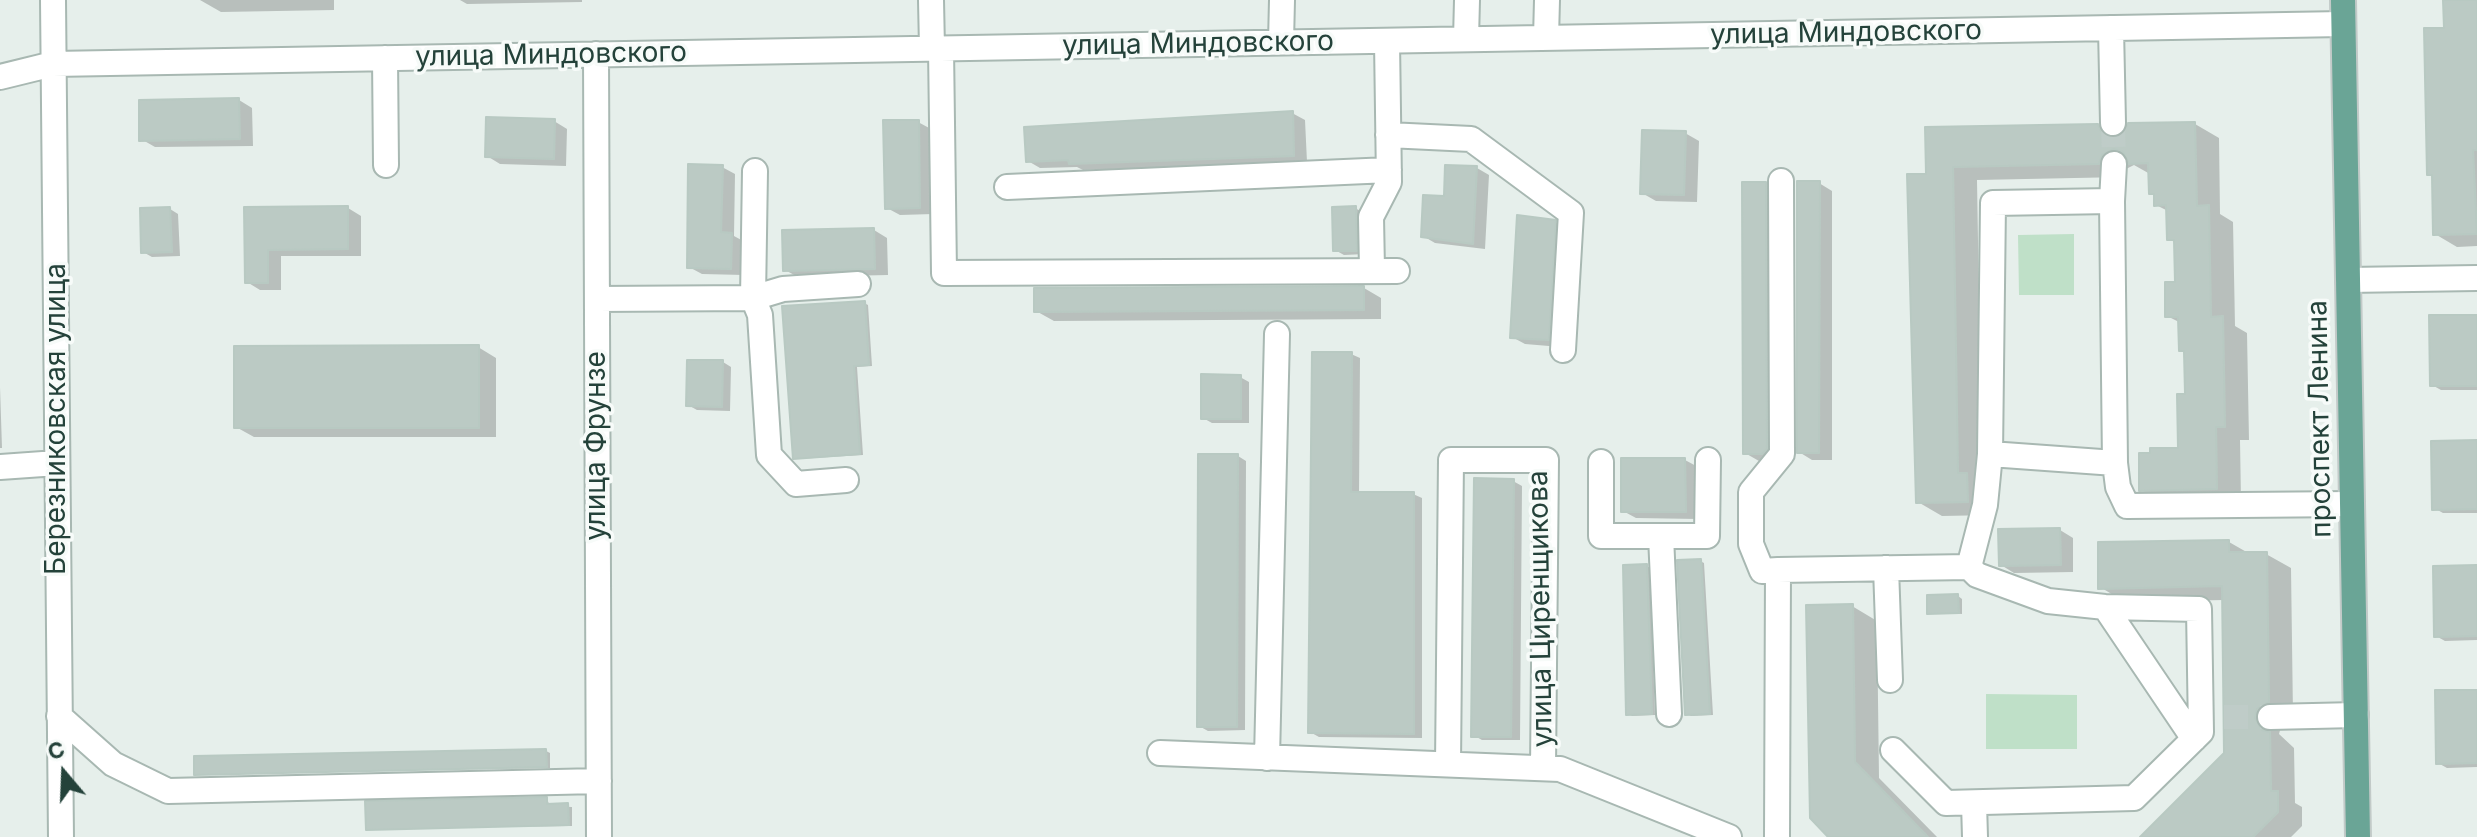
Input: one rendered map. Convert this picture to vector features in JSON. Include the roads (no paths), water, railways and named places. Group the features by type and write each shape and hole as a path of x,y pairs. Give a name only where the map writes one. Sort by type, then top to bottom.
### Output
{"main road":[{"name":"проспект Ленина","path":"2343,12 2358,837"}],"street":[{"name":"Березниковская улица","path":"53,0 61,837"},
{"path":"931,0 937,48 944,273 1384,271 1371,217 1389,182 1387,41"},
{"path":"1281,42 1282,0"},
{"path":"1466,39 1467,0"},
{"path":"1546,38 1547,0"},
{"name":"улица Миндовского","path":"0,77 53,64 2111,28 2343,12"},
{"path":"2111,28 2113,123"},
{"name":"улица Фрунзе","path":"596,54 599,837"},
{"path":"385,58 386,165"},
{"path":"1388,135 1471,139 1571,213 1563,350"},
{"path":"2114,164 2115,463 2118,487 2127,506 2352,504"},
{"path":"1007,187 1389,170"},
{"path":"755,171 753,298 760,315 769,455 796,484 846,480"},
{"path":"1781,181 1782,454 1751,492 1751,544 1762,571 1969,567 1977,575 2048,601 2105,607 2199,609 2206,725 2134,798 1946,803 1893,750"},
{"path":"1969,567 1985,505 1990,454 1993,203 2112,201"},
{"path":"2348,280 2477,278"},
{"path":"597,299 753,298 783,289 858,284"},
{"path":"1267,758 1277,334"},
{"path":"1990,454 2115,463"},
{"name":"улица Циренщикова","path":"1448,764 1451,460 1546,460 1543,768"},
{"path":"1601,462 1601,536 1707,536 1708,460"},
{"path":"0,467 57,463"},
{"path":"1707,492 1751,492"},
{"path":"1661,536 1669,714"},
{"path":"1886,568 1890,680"},
{"path":"1777,837 1778,570"},
{"path":"2105,607 2206,725"},
{"path":"2270,717 2356,715"},
{"path":"59,716 113,764 168,791 599,781"},
{"path":"1160,753 1560,769 1729,837"},
{"path":"1974,803 1975,837"}],"tunnel":[{"path":"2113,123 2114,164"},
{"path":"2224,717 2270,717"}]}
